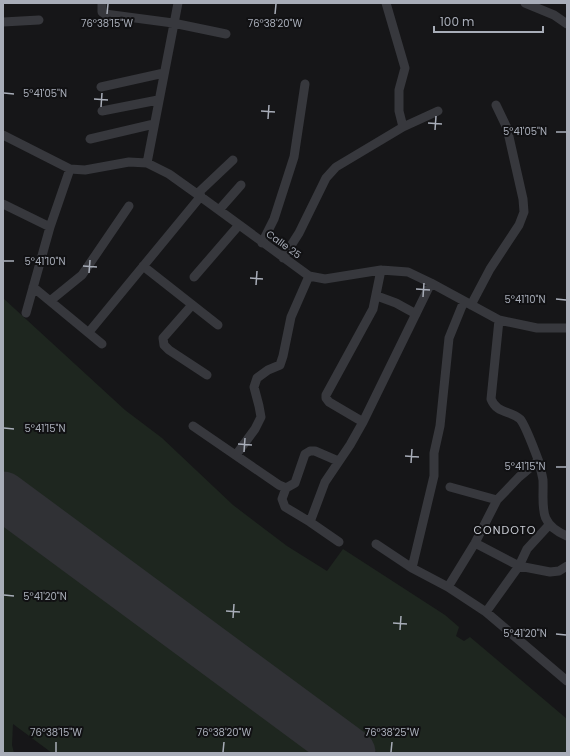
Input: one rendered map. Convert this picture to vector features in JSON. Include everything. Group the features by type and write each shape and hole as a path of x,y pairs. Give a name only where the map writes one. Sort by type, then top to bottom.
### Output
{"street":[{"path":"102,3 102,12 105,14 173,23 226,34"},
{"path":"147,163 178,3"},
{"path":"386,3 405,68 399,90 399,111 404,127"},
{"path":"525,3 554,15 567,24"},
{"path":"3,22 39,20"},
{"path":"101,87 164,73"},
{"path":"262,242 274,219 294,157 305,84"},
{"path":"102,111 158,100"},
{"path":"412,568 434,476 434,453 440,426 449,338 468,303 519,226 524,212 523,199 507,128 496,105"},
{"path":"283,258 299,233 326,178 336,167 404,127 438,111"},
{"path":"90,139 154,124"},
{"name":"Calle 25","path":"3,135 70,168 85,170 129,162 147,163 169,174 309,276 325,279 381,270 408,272 431,282 500,320 537,328 567,328"},
{"path":"89,332 199,195 233,160"},
{"path":"26,314 50,227 70,168"},
{"path":"219,210 241,185"},
{"path":"3,204 50,227"},
{"path":"50,301 82,275 129,206"},
{"path":"194,277 239,225"},
{"path":"143,266 218,326"},
{"path":"363,422 329,402 326,398 326,394 373,309 377,296 381,270"},
{"path":"236,455 255,429 261,417 254,387 257,378 268,370 280,365 290,317 309,276"},
{"path":"310,522 325,482 350,445 363,422 431,282"},
{"path":"33,287 102,344"},
{"path":"377,296 396,303 416,314"},
{"path":"192,305 163,338 164,345 168,350 207,375"},
{"path":"500,320 491,399 493,404 503,411 515,415 522,421 543,478 542,510 549,524 558,533 567,536"},
{"path":"193,426 279,485 286,488"},
{"path":"338,461 315,451 310,451 305,454 295,483 286,488 282,499 285,507 310,522 338,542"},
{"path":"448,587 475,543 497,500 519,477 538,462"},
{"path":"450,487 497,500"},
{"path":"486,612 520,566 527,549 549,524"},
{"path":"475,543 520,566 550,572 559,571 567,566"},
{"path":"376,544 412,568 448,587 486,612 566,677"}],"shaded area":[{"path":"3,298 125,410 162,438 233,505 287,546 327,571 343,549 445,615 459,627 456,636 464,641 470,637 567,719 567,753 378,753 3,480"},
{"path":"3,526 314,753 52,753 13,724 12,745 14,753 3,753"}],"runway":[{"path":"3,496 351,753"}],"district":[{"name":"CONDOTO","path":"505,530"}]}
